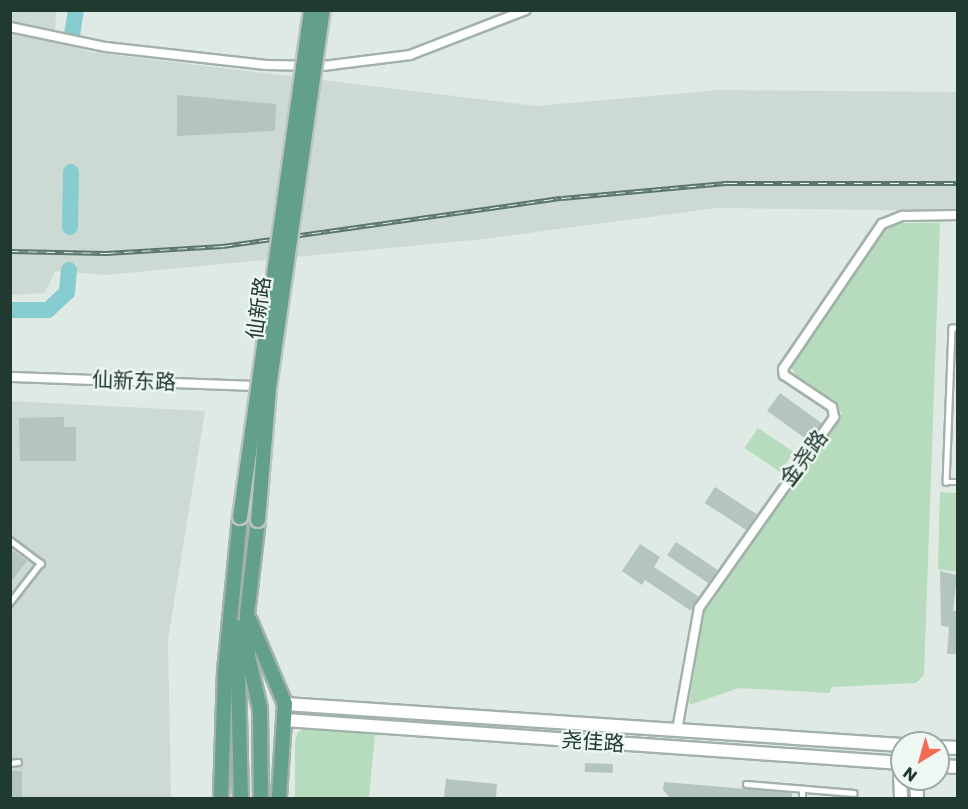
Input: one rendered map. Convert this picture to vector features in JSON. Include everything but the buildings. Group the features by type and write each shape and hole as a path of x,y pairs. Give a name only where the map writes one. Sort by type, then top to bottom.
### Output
{"main road":[{"name":"仙新路","path":"221,798 225,671 235,559 311,10"},
{"name":"仙新路","path":"261,798 260,709 248,656 247,613 269,388 323,10"},
{"name":"仙新路","path":"235,559 241,798"},
{"name":"仙新路","path":"247,613 285,704 279,798"},
{"name":"尧佳路","path":"285,704 890,744"},
{"name":"尧佳路","path":"285,720 890,762"}],"street":[{"path":"10,27 106,47 266,65 323,66 410,55 526,10"},
{"name":"金尧路","path":"677,730 699,608 834,417 832,408 784,375 783,369 882,224 902,216 957,215"},
{"name":"仙新东路","path":"10,377 258,386"}],"lane":[{"path":"957,328 952,328 946,482 957,482"},
{"path":"10,540 41,563 10,603"},
{"path":"10,762 18,762"},
{"path":"746,784 854,793"},
{"path":"802,789 802,798"}],"shaded area":[{"path":"11,11 56,11 55,41 91,52 536,106 719,90 957,92 957,211 717,208 484,239 106,275 55,271 45,293 11,295"},
{"path":"10,401 205,411 168,640 171,798 11,798"}],"green space":[{"path":"900,223 940,223 924,675 916,683 832,687 829,693 739,688 689,705 699,617 717,585 842,413 800,383 790,365 885,230"},
{"path":"758,428 794,452 780,472 745,448"},
{"path":"940,492 957,493 957,572 938,569"},
{"path":"308,727 375,734 369,798 295,798 295,740 298,732"}],"waterway":[{"path":"72,35 76,10"},
{"path":"70,227 71,172"},
{"path":"10,310 48,310 67,292 69,270"}],"railway":[{"path":"10,251 106,253 223,246 562,198 728,183 958,183"}]}
